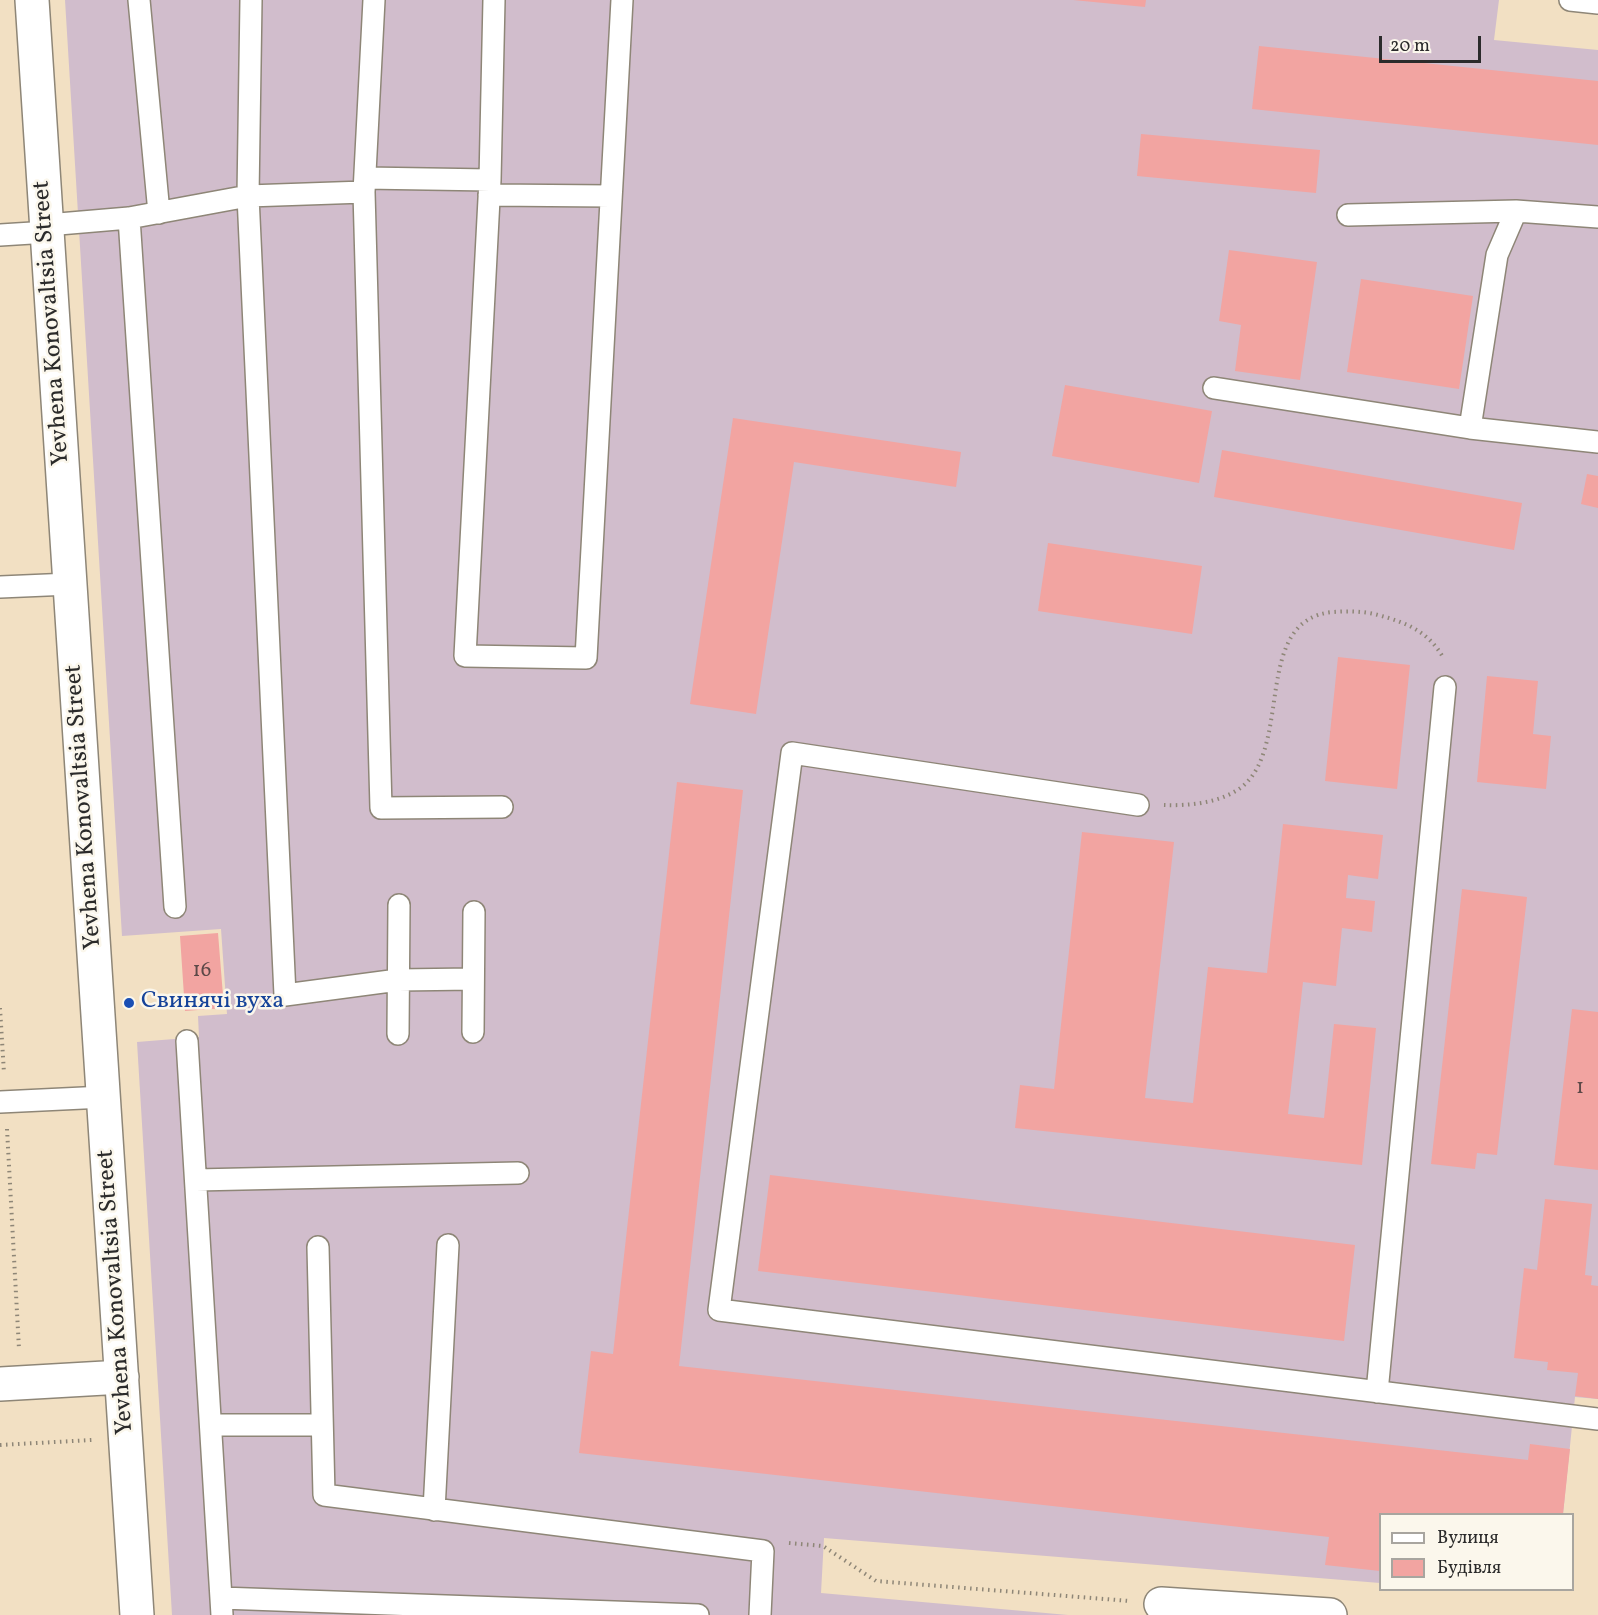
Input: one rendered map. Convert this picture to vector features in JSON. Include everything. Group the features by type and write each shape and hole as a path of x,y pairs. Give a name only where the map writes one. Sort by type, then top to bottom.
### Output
{"street":[{"name":"Yevhena Konovaltsia Street","path":"32,0 137,1615"},
{"path":"10,1384 122,1377"},
{"path":"1160,1609 1330,1615"}],"lane":[{"path":"139,0 159,213"},
{"path":"251,0 249,196 285,995 398,980 473,979"},
{"path":"374,0 364,185 381,808 502,807"},
{"path":"494,0 490,187 465,656 586,658 622,0"},
{"path":"1570,0 1598,3"},
{"path":"0,235 129,218 249,196 364,185 490,187 610,196"},
{"path":"1348,215 1516,211 1598,216"},
{"path":"1470,428 1497,255 1516,211"},
{"path":"129,218 174,907"},
{"path":"1214,387 1470,428 1598,442"},
{"path":"0,587 70,584"},
{"path":"1377,1392 1445,687"},
{"path":"1138,805 792,753 719,1310 1598,1419"},
{"path":"398,1034 399,905"},
{"path":"473,1032 474,912"},
{"path":"187,1041 222,1606 698,1615"},
{"path":"3,1102 104,1097"},
{"path":"196,1180 518,1173"},
{"path":"434,1510 448,1245"},
{"path":"318,1247 324,1496 763,1551 760,1615"},
{"path":"211,1425 322,1425"}],"path":[{"path":"1138,805 1183,806 1221,798 1243,786 1259,764 1271,730 1278,675 1287,644 1300,624 1320,614 1346,611 1374,614 1420,630 1435,644 1445,662 1445,687"},
{"path":"0,1008 10,1384"},
{"path":"0,1445 126,1438"},
{"path":"763,1551 783,1543 824,1546 876,1581 1160,1609"}],"shaded area":[{"path":"65,0 1499,0 1494,40 1598,50 1598,1399 1575,1397 1563,1513 1379,1513 1379,1583 824,1538 821,1593 1068,1615 172,1615 137,1042 199,1037 198,1016 227,1014 221,929 122,936"}],"building":[{"path":"1073,0 1146,0 1145,7"},
{"path":"1259,46 1598,81 1598,145 1252,109"},
{"path":"1141,134 1320,150 1316,193 1137,176"},
{"path":"1229,250 1317,262 1300,380 1235,371 1241,325 1219,321"},
{"path":"1361,279 1473,296 1459,389 1347,372"},
{"path":"1065,385 1212,411 1199,483 1052,456"},
{"path":"733,418 961,452 956,487 794,462 756,714 690,704"},
{"path":"1222,450 1522,503 1514,550 1214,497"},
{"path":"1587,474 1598,476 1598,508 1581,504"},
{"path":"1048,543 1202,566 1192,634 1038,611"},
{"path":"1338,657 1410,665 1397,789 1325,781"},
{"path":"1487,676 1538,681 1533,734 1551,736 1546,789 1477,782"},
{"path":"677,782 743,790 679,1366 1528,1460 1530,1444 1570,1449 1563,1513 1379,1513 1379,1571 1325,1565 1329,1537 579,1453 591,1351 613,1354"},
{"path":"1283,824 1383,835 1378,879 1348,875 1346,898 1375,901 1372,932 1342,928 1336,986 1303,982 1288,1114 1324,1118 1334,1024 1376,1028 1362,1165 1015,1128 1020,1085 1054,1089 1082,832 1174,842 1145,1098 1193,1103 1208,967 1267,973"},
{"path":"1462,889 1527,897 1497,1155 1477,1153 1475,1169 1431,1164"},
{"path":"218,933 224,1008 185,1011 180,936"},
{"path":"1572,1009 1598,1012 1598,1170 1554,1165"},
{"path":"770,1175 1355,1245 1344,1341 758,1271"},
{"path":"1545,1199 1592,1204 1585,1275 1592,1276 1591,1285 1598,1286 1598,1399 1575,1396 1578,1373 1547,1370 1548,1362 1514,1358 1524,1268 1537,1270"}],"place":[{"name":"Свинячі вуха","path":"129,1003"}]}
